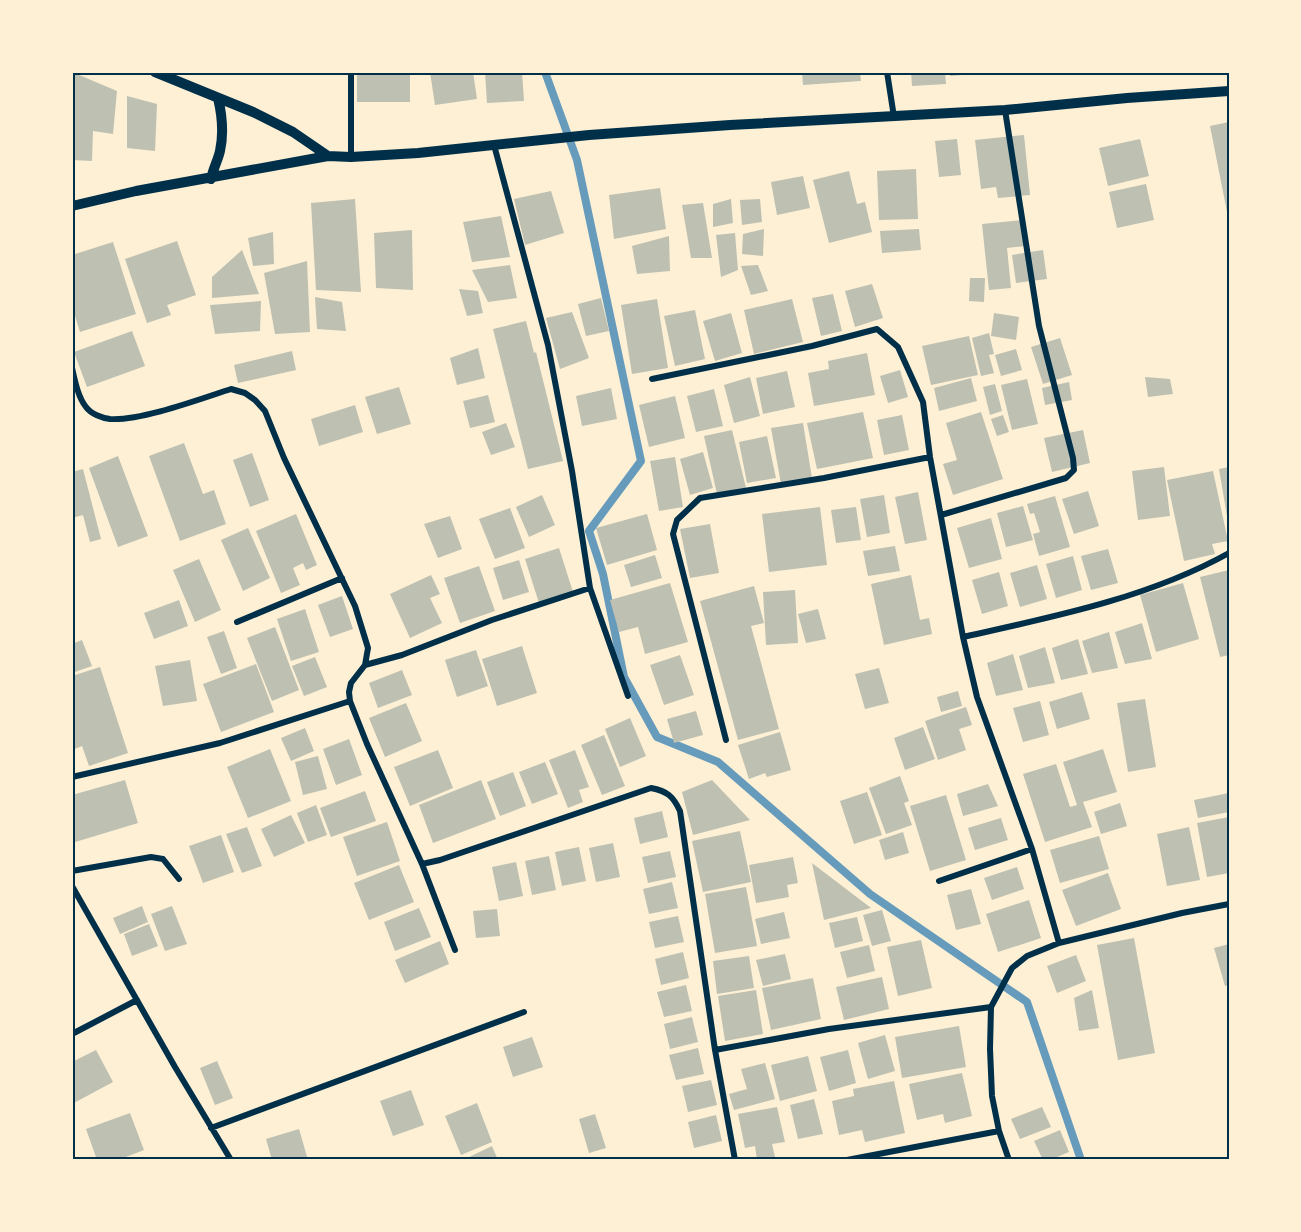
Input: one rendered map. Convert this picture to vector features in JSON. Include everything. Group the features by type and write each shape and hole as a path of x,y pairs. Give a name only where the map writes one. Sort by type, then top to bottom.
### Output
{"street":[{"path":"155,72 293,132 328,156"},
{"path":"351,72 351,157"},
{"path":"887,72 894,117"},
{"path":"72,206 136,191 328,156 418,153 589,135 1005,110 1229,91"},
{"path":"211,179 220,151 222,134 222,116 218,98"},
{"path":"941,515 1066,478 1074,470 1040,326 1005,110"},
{"path":"494,144 548,345 570,460 590,588 628,696"},
{"path":"652,379 812,346 877,329 898,347 923,402 930,457 963,638 977,697 1032,849 1059,943"},
{"path":"72,368 77,388 86,408 101,417 112,419 141,415 231,389 245,393 265,411 284,458 342,578 364,632 368,648 365,665 351,683 350,701 367,744 422,864 456,950"},
{"path":"726,740 673,534 677,520 700,498 824,478 930,457"},
{"path":"963,638 1108,602 1174,579 1229,553"},
{"path":"237,622 342,578"},
{"path":"365,665 402,655 492,620 590,588"},
{"path":"72,777 220,743 350,701"},
{"path":"422,864 440,860 651,788 663,790 672,796 680,811 715,1050 735,1160"},
{"path":"939,881 1032,849"},
{"path":"72,871 151,857 163,859 179,879"},
{"path":"72,886 231,1160"},
{"path":"1009,1160 999,1131 992,1095 990,1049 991,1007 1012,968 1027,956 1059,943 1229,904"},
{"path":"72,1034 137,1000"},
{"path":"715,1050 829,1029 991,1007"},
{"path":"211,1128 524,1012"},
{"path":"847,1160 999,1131"}],"building":[{"path":"72,72 117,91 113,134 93,131 92,161 72,160"},
{"path":"357,72 410,72 410,102 357,102"},
{"path":"430,72 473,72 477,99 435,105"},
{"path":"485,72 522,72 524,101 487,103"},
{"path":"802,72 860,72 861,81 803,85"},
{"path":"911,72 945,72 946,84 912,86"},
{"path":"950,72 973,72 974,74 950,76"},
{"path":"127,96 157,104 155,151 127,148"},
{"path":"1229,122 1229,217 1228,217 1210,126"},
{"path":"1024,135 1030,195 998,198 996,187 981,189 975,140"},
{"path":"957,139 961,175 939,177 935,141"},
{"path":"1140,139 1149,176 1108,186 1099,148"},
{"path":"916,169 918,219 879,220 877,171"},
{"path":"849,171 857,204 865,202 872,232 829,243 813,180"},
{"path":"803,176 810,208 777,215 771,182"},
{"path":"1146,184 1154,220 1117,228 1109,192"},
{"path":"660,188 666,229 614,239 609,195"},
{"path":"551,191 564,233 525,245 514,199"},
{"path":"355,199 361,292 316,290 311,203"},
{"path":"731,199 733,223 713,227 713,204"},
{"path":"760,199 762,222 742,225 740,200"},
{"path":"703,203 712,258 691,258 682,205"},
{"path":"501,216 510,257 472,262 463,222"},
{"path":"1023,220 1026,246 1007,248 1011,288 989,290 982,224"},
{"path":"764,229 763,256 742,254 743,234"},
{"path":"919,229 921,250 882,253 880,231"},
{"path":"412,230 413,290 376,288 374,233"},
{"path":"273,232 274,264 253,266 248,238"},
{"path":"735,233 738,270 721,277 716,235"},
{"path":"669,236 670,271 637,274 632,246"},
{"path":"177,241 196,295 167,305 171,315 147,323 125,259"},
{"path":"113,242 136,314 80,332 72,306 72,255"},
{"path":"242,250 259,294 212,298 212,277"},
{"path":"1043,250 1047,279 1016,283 1012,255"},
{"path":"307,261 310,332 275,334 264,273"},
{"path":"510,265 517,298 488,302 472,270"},
{"path":"758,265 768,291 751,295 741,266"},
{"path":"970,278 985,278 984,302 969,301"},
{"path":"872,284 883,318 855,327 845,291"},
{"path":"459,289 478,291 483,313 467,316"},
{"path":"833,294 842,331 821,336 812,298"},
{"path":"315,297 342,302 346,331 317,329"},
{"path":"601,298 609,331 586,336 578,304"},
{"path":"657,299 668,368 632,374 621,305"},
{"path":"792,299 803,342 754,354 744,310"},
{"path":"261,301 260,331 215,334 210,305"},
{"path":"695,310 705,359 675,366 664,316"},
{"path":"572,312 589,358 560,369 546,318"},
{"path":"731,313 742,353 715,361 703,321"},
{"path":"994,313 1019,317 1016,340 991,336"},
{"path":"526,321 563,461 528,469 493,329"},
{"path":"132,331 145,366 87,387 74,352"},
{"path":"989,333 994,354 989,355 994,373 981,376 972,338"},
{"path":"969,336 978,375 931,385 922,346"},
{"path":"1060,338 1072,375 1043,384 1031,347"},
{"path":"478,348 485,378 457,385 450,358"},
{"path":"1016,349 1022,370 1001,376 995,355"},
{"path":"292,351 296,370 238,383 234,365"},
{"path":"867,353 875,395 814,406 808,373 829,369 828,361"},
{"path":"900,370 908,397 888,403 880,376"},
{"path":"787,371 795,407 763,414 756,378"},
{"path":"750,377 760,416 734,423 724,385"},
{"path":"1145,377 1170,379 1173,394 1148,397"},
{"path":"971,378 977,401 939,411 934,388"},
{"path":"1027,379 1038,424 1012,430 1001,385"},
{"path":"1069,382 1072,400 1045,405 1042,388"},
{"path":"995,384 1002,411 990,415 983,387"},
{"path":"399,387 411,424 377,434 365,397"},
{"path":"611,388 617,419 582,426 576,396"},
{"path":"714,389 723,426 696,432 687,396"},
{"path":"488,395 495,422 470,428 463,401"},
{"path":"675,396 685,438 649,447 639,405"},
{"path":"355,405 363,432 319,446 311,419"},
{"path":"863,412 873,458 817,469 807,423"},
{"path":"981,412 1003,479 953,495 943,464 957,460 946,423"},
{"path":"902,415 909,450 884,455 877,420"},
{"path":"1003,415 1009,432 997,436 991,419"},
{"path":"506,423 515,447 491,455 482,432"},
{"path":"803,423 812,478 781,484 771,428"},
{"path":"732,430 746,488 717,494 704,436"},
{"path":"1083,430 1090,463 1052,472 1044,438"},
{"path":"767,436 776,478 747,483 739,442"},
{"path":"184,443 203,494 214,490 226,524 180,541 149,456"},
{"path":"703,452 713,488 690,495 680,459"},
{"path":"252,453 269,500 250,507 233,460"},
{"path":"118,456 148,536 118,547 89,468"},
{"path":"675,457 683,507 659,511 650,461"},
{"path":"1164,467 1170,516 1138,520 1132,471"},
{"path":"1229,467 1229,522 1228,522 1219,469"},
{"path":"83,469 101,539 90,542 83,515 72,518 72,472"},
{"path":"1213,471 1228,541 1212,544 1215,554 1184,561 1167,480"},
{"path":"1088,491 1099,526 1074,534 1062,499"},
{"path":"918,492 927,540 905,544 895,497"},
{"path":"542,495 555,525 529,537 516,507"},
{"path":"884,495 890,533 867,537 860,499"},
{"path":"1055,496 1070,547 1039,556 1033,534 1040,532 1034,513 1030,514 1027,504"},
{"path":"1023,506 1033,540 1006,547 997,513"},
{"path":"820,507 827,565 769,572 762,514"},
{"path":"856,507 861,540 836,543 831,510"},
{"path":"510,508 525,548 495,559 479,519"},
{"path":"296,514 317,565 306,570 303,563 293,568 300,585 281,593 256,531"},
{"path":"647,514 657,550 607,565 596,528"},
{"path":"450,516 462,549 438,558 424,524"},
{"path":"991,518 1002,559 969,568 957,528"},
{"path":"710,524 719,573 690,578 680,529"},
{"path":"248,528 270,578 243,591 221,540"},
{"path":"895,546 900,571 868,576 863,551"},
{"path":"559,548 573,592 539,603 525,559"},
{"path":"1108,549 1118,583 1091,590 1081,556"},
{"path":"655,555 662,578 631,587 624,565"},
{"path":"1073,556 1082,590 1056,598 1046,564"},
{"path":"199,559 221,610 195,622 173,570"},
{"path":"519,560 529,592 503,600 493,568"},
{"path":"1037,565 1047,599 1020,607 1010,573"},
{"path":"479,566 495,611 460,623 444,578"},
{"path":"1229,570 1229,655 1220,657 1200,577"},
{"path":"999,572 1008,606 982,614 972,580"},
{"path":"431,575 440,594 430,598 442,623 410,638 390,594"},
{"path":"911,575 920,620 929,618 932,634 884,645 871,584"},
{"path":"670,583 688,642 645,654 638,627 619,632 610,600"},
{"path":"1183,583 1199,639 1156,652 1140,595"},
{"path":"754,586 764,623 751,626 779,729 738,740 700,601"},
{"path":"795,590 798,643 766,645 763,592"},
{"path":"342,596 353,629 330,637 318,605"},
{"path":"179,600 188,626 154,639 144,613"},
{"path":"305,609 319,652 291,661 277,619"},
{"path":"818,609 826,639 806,643 798,614"},
{"path":"1142,623 1152,659 1125,664 1115,632"},
{"path":"275,627 299,690 272,701 247,638"},
{"path":"224,631 237,668 221,674 207,637"},
{"path":"1109,632 1118,668 1092,673 1082,641"},
{"path":"1078,639 1088,674 1061,680 1052,648"},
{"path":"82,640 92,666 72,673 72,644"},
{"path":"522,646 537,693 497,706 482,659"},
{"path":"1045,647 1055,683 1028,688 1019,656"},
{"path":"476,650 488,686 457,697 445,660"},
{"path":"1013,654 1023,690 996,696 987,663"},
{"path":"680,655 694,695 664,705 650,665"},
{"path":"315,657 327,687 304,696 292,666"},
{"path":"190,660 197,701 163,706 155,666"},
{"path":"256,664 274,712 221,732 203,684"},
{"path":"100,667 128,753 89,766 82,746 72,750 72,676"},
{"path":"879,668 889,703 865,709 855,674"},
{"path":"402,670 412,695 378,708 369,683"},
{"path":"958,691 962,706 941,712 937,697"},
{"path":"1082,692 1090,719 1057,729 1049,702"},
{"path":"1145,699 1156,767 1128,772 1117,703"},
{"path":"1040,701 1049,735 1023,742 1013,708"},
{"path":"406,703 422,741 385,757 369,718"},
{"path":"966,707 972,725 959,729 966,750 938,760 925,721"},
{"path":"696,711 703,735 674,743 667,719"},
{"path":"630,718 646,756 620,767 605,729"},
{"path":"923,727 935,759 905,770 894,738"},
{"path":"305,728 314,751 291,761 281,738"},
{"path":"780,732 791,770 767,777 765,773 749,779 738,745"},
{"path":"604,735 625,786 602,795 581,745"},
{"path":"349,739 362,775 336,785 323,749"},
{"path":"270,749 291,801 248,818 227,767"},
{"path":"1103,749 1117,792 1083,802 1092,827 1045,842 1023,774 1056,764 1070,807 1077,805 1063,762"},
{"path":"438,750 453,788 410,806 394,767"},
{"path":"575,750 589,787 579,790 583,802 568,808 549,760"},
{"path":"318,756 327,789 303,795 295,762"},
{"path":"545,762 558,794 532,804 519,772"},
{"path":"513,772 526,806 500,816 487,782"},
{"path":"900,776 909,801 904,803 912,825 886,834 869,788"},
{"path":"125,780 138,823 72,843 72,795"},
{"path":"481,780 496,819 433,843 419,805"},
{"path":"712,780 750,820 693,835 682,792"},
{"path":"988,784 998,806 963,816 957,794"},
{"path":"365,791 376,821 331,837 320,808"},
{"path":"867,792 882,835 854,844 840,801"},
{"path":"1229,793 1229,812 1198,818 1194,800"},
{"path":"946,795 966,860 930,871 910,806"},
{"path":"1120,803 1127,826 1101,834 1094,812"},
{"path":"316,805 327,835 308,842 297,813"},
{"path":"662,811 668,837 640,844 634,818"},
{"path":"291,815 305,843 274,857 261,829"},
{"path":"1229,817 1229,873 1207,877 1197,823"},
{"path":"1001,818 1008,840 975,850 968,828"},
{"path":"387,822 400,861 357,876 343,837"},
{"path":"247,827 262,866 242,873 226,834"},
{"path":"1189,827 1200,880 1167,886 1157,834"},
{"path":"740,831 751,882 703,892 692,841"},
{"path":"903,832 909,853 885,860 879,840"},
{"path":"221,835 234,872 203,883 189,846"},
{"path":"1099,836 1109,869 1060,883 1050,850"},
{"path":"613,843 620,877 596,882 589,848"},
{"path":"579,847 586,881 562,886 555,852"},
{"path":"670,851 676,877 648,883 642,857"},
{"path":"549,856 556,890 532,895 525,861"},
{"path":"793,857 798,883 787,885 789,897 756,903 749,865"},
{"path":"516,862 523,896 499,901 492,867"},
{"path":"812,863 871,908 824,920"},
{"path":"399,865 414,902 369,920 354,883"},
{"path":"1017,867 1024,889 992,900 984,878"},
{"path":"1108,873 1121,909 1076,926 1062,890"},
{"path":"672,882 678,908 649,914 643,889"},
{"path":"746,887 757,946 715,953 705,894"},
{"path":"971,889 981,924 956,930 947,895"},
{"path":"1029,900 1041,938 998,952 986,914"},
{"path":"142,906 148,922 120,934 113,918"},
{"path":"172,906 187,944 165,951 151,914"},
{"path":"419,908 431,937 395,951 384,922"},
{"path":"497,909 500,936 476,938 473,911"},
{"path":"882,910 891,941 872,946 863,915"},
{"path":"784,912 790,938 761,944 755,919"},
{"path":"678,916 684,942 655,948 649,922"},
{"path":"857,917 863,941 835,948 829,923"},
{"path":"149,924 158,946 132,956 124,934"},
{"path":"1134,938 1155,1053 1118,1060 1097,945"},
{"path":"921,940 932,988 898,996 887,947"},
{"path":"440,941 449,964 405,983 395,960"},
{"path":"1229,944 1229,985 1225,986 1214,948"},
{"path":"869,945 875,971 847,978 840,952"},
{"path":"683,952 689,978 661,985 655,959"},
{"path":"785,954 791,979 763,986 756,960"},
{"path":"1076,955 1086,981 1057,993 1047,966"},
{"path":"749,956 754,988 717,994 713,961"},
{"path":"882,977 889,1009 844,1020 836,987"},
{"path":"813,978 821,1019 771,1030 762,988"},
{"path":"686,985 692,1011 664,1017 657,992"},
{"path":"756,990 763,1034 725,1041 718,996"},
{"path":"1092,990 1099,1028 1079,1031 1074,998"},
{"path":"692,1017 698,1042 670,1049 664,1024"},
{"path":"959,1026 966,1067 902,1078 895,1037"},
{"path":"885,1035 895,1071 868,1079 858,1043"},
{"path":"532,1037 543,1067 513,1077 503,1047"},
{"path":"698,1048 704,1074 676,1080 669,1055"},
{"path":"96,1050 113,1082 72,1104 72,1062"},
{"path":"848,1050 856,1083 829,1091 820,1057"},
{"path":"808,1056 817,1091 780,1101 771,1065"},
{"path":"217,1061 233,1098 215,1105 200,1068"},
{"path":"765,1063 775,1099 734,1110 729,1094 747,1089 741,1069"},
{"path":"962,1073 972,1116 945,1123 943,1114 917,1120 909,1084"},
{"path":"711,1080 717,1105 688,1112 682,1086"},
{"path":"894,1081 905,1133 865,1142 862,1130 839,1135 832,1101 854,1096 853,1089"},
{"path":"411,1090 424,1125 393,1136 380,1101"},
{"path":"814,1099 823,1134 798,1139 790,1105"},
{"path":"477,1103 492,1142 461,1155 445,1116"},
{"path":"777,1107 785,1142 772,1144 775,1157 757,1160 755,1146 745,1148 738,1114"},
{"path":"1042,1107 1051,1127 1020,1139 1011,1119"},
{"path":"130,1113 144,1150 118,1160 97,1160 86,1129"},
{"path":"595,1114 606,1148 589,1153 579,1119"},
{"path":"716,1115 722,1141 694,1148 688,1122"},
{"path":"299,1129 308,1160 272,1160 266,1139"},
{"path":"1060,1130 1069,1152 1050,1160 1043,1160 1034,1141"},
{"path":"492,1146 498,1160 463,1160"}],"waterway":[{"path":"545,72 577,160 641,461 589,531 603,574 624,677 657,737 718,762 870,894 1027,1002 1081,1160"}]}
